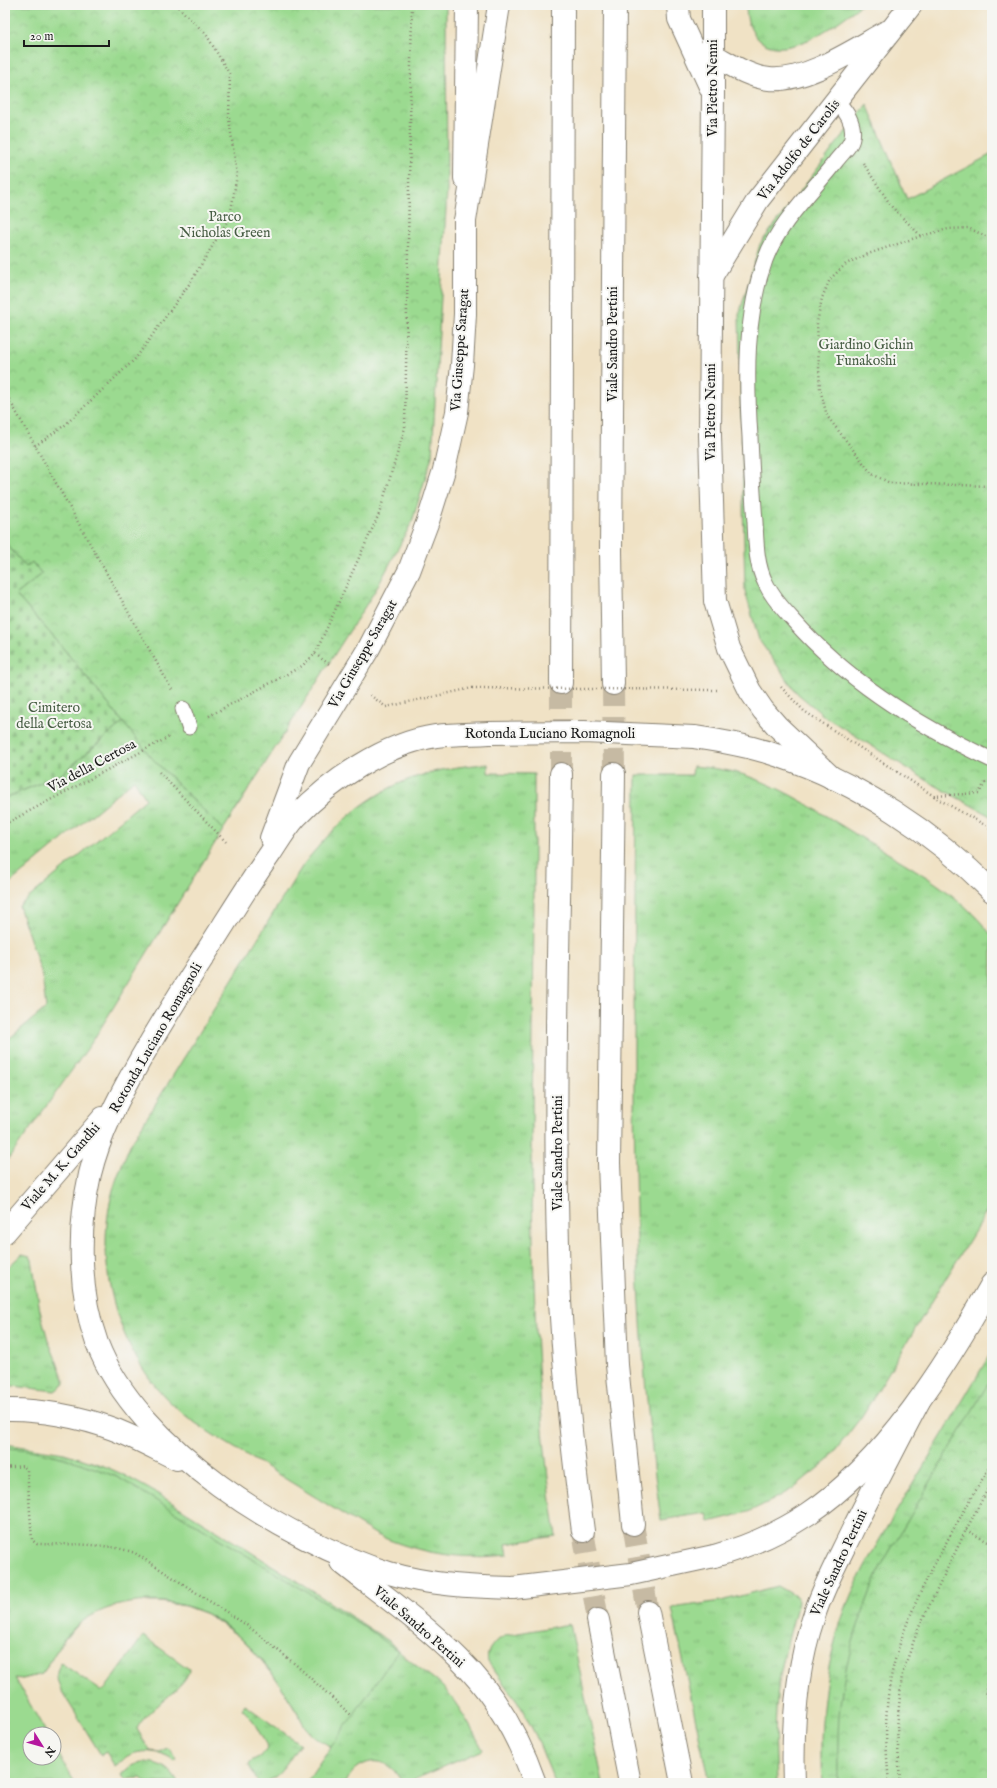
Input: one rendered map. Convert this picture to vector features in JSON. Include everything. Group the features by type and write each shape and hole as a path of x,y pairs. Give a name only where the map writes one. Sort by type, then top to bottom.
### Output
{"main road":[{"name":"Via Giuseppe Saragat","path":"261,868 299,763 369,648 409,571 429,518 444,470 457,412 465,314 467,5"},
{"path":"465,221 499,5"},
{"path":"561,683 563,5"},
{"name":"Viale Sandro Pertini","path":"613,684 611,543 615,5"},
{"path":"678,5 679,19 713,93"},
{"name":"Via Pietro Nenni","path":"713,5 710,435 715,601 721,626 738,668 763,710 832,778"},
{"name":"Via Adolfo de Carolis","path":"711,277 758,200 911,5"},
{"name":"Via Adolfo de Carolis","path":"713,55 748,73 769,79 787,77 824,67 894,28"},
{"name":"Rotonda Luciano Romagnoli","path":"992,891 966,865 940,843 879,804 832,778 780,756 743,746 694,736 584,732 489,733 434,736 399,747 357,767 324,791 294,819 169,1010 116,1102 98,1145 86,1199 82,1253 86,1298 90,1320 98,1344 107,1363 130,1400 162,1436 229,1492 268,1517 323,1547 390,1573 452,1585 513,1588 631,1574 714,1556 754,1543 808,1514 829,1498 874,1456 918,1401 973,1317 992,1284"},
{"name":"Viale Sandro Pertini","path":"561,774 556,1158 559,1278 564,1366 583,1532"},
{"path":"614,774 610,1178 617,1365 633,1524"},
{"path":"940,843 992,870"},
{"name":"Viale M. K. Gandhi","path":"5,1232 116,1102"},
{"name":"Viale Sandro Pertini","path":"794,1783 793,1734 795,1709 807,1639 814,1616 831,1573 918,1401"},
{"path":"5,1410 38,1412 80,1420 113,1429 200,1469"},
{"name":"Viale Sandro Pertini","path":"323,1547 460,1660 498,1707 515,1735 535,1783"},
{"path":"648,1612 682,1783"},
{"path":"598,1620 630,1783"}],"lane":[{"path":"837,101 852,123 852,140 793,213 778,235 766,258 754,297 749,334 748,411 757,554 764,581 776,600 811,641 857,681 920,724 961,746 992,760"},
{"path":"183,709 189,727"}],"path":[{"path":"35,446 65,425 136,358 190,283 230,217 237,175 229,119 230,75 206,34 176,5"},
{"path":"412,5 405,428 379,514 315,654 386,707 472,688 718,690"},
{"path":"852,140 859,156 892,207 921,236"},
{"path":"992,241 988,237 968,228 948,229 921,236 868,254 846,264 830,279 822,298 817,323 820,389 827,416 872,474 890,483 992,486"},
{"path":"5,392 183,709"},
{"name":"Via della Certosa","path":"5,824 302,666 315,654"},
{"path":"780,686 804,711 934,796 992,829"},
{"path":"159,772 226,842"},
{"path":"934,796 979,793"},
{"path":"889,1783 886,1751 887,1705 890,1683 900,1643 933,1568 992,1462"},
{"path":"5,1468 23,1466 27,1470 32,1540 37,1544 102,1545 119,1547 135,1553 248,1626 301,1668 351,1715"},
{"path":"900,1783 897,1728 902,1674 918,1629 966,1530 992,1481"},
{"path":"966,1530 992,1544"},
{"path":"992,1674 987,1680 985,1688 992,1715"}],"green space":[{"name":"Parco Nicholas Green","path":"5,5 446,5 447,191 432,456 412,522 378,586 223,830 152,758 58,642 16,595 42,574 32,562 26,567 5,542"},
{"path":"746,5 861,5 824,32 793,45 778,47 765,44 754,34 750,27 746,13"},
{"name":"Giardino Gichin Funakoshi","path":"867,104 907,199 992,154 992,817 931,783 824,716 797,693 759,640 745,591 739,315 760,244"},
{"name":"Cimitero della Certosa","path":"5,542 26,567 32,562 42,574 16,595 58,642 123,722 62,774 5,798"},
{"path":"123,722 152,758 223,830 92,1042 5,1164 5,1042 46,1008 42,975 19,906 146,799 134,780 5,887 5,798 62,774"},
{"path":"488,764 488,773 534,774 532,1154 534,1282 541,1409 547,1473 556,1536 506,1544 508,1555 474,1557 425,1551 393,1542 377,1535 214,1435 173,1405 154,1384 137,1359 124,1333 114,1305 108,1277 106,1247 108,1218 113,1190 130,1145 303,865 322,842 342,822 362,805 383,792 406,781 431,773 458,767"},
{"path":"693,766 722,770 743,775 764,782 805,803 930,879 947,891 978,920 992,936 992,1203 862,1416 828,1460 792,1489 773,1500 748,1512 709,1522 707,1513 661,1520 650,1428 642,1335 637,1242 635,1148 634,1055 636,775 692,775"},
{"path":"22,1254 30,1256 32,1260 40,1311 48,1340 64,1379 64,1384 55,1391 5,1385 5,1270"},
{"path":"992,1351 992,1446 881,1783 822,1783 822,1716 828,1672 846,1607 881,1537"},
{"path":"992,1377 992,1783 838,1783 838,1740 841,1697 847,1663 856,1630 868,1598 881,1566"},
{"path":"5,1444 64,1453 104,1466 122,1474 158,1494 286,1574 389,1641 404,1656 441,1685 455,1702 483,1750 406,1783 385,1764 372,1762 359,1767 354,1771 346,1783 306,1783 331,1747 309,1731 276,1678 256,1654 238,1636 207,1614 185,1606 160,1602 143,1602 104,1587 77,1626 58,1646 42,1674 22,1679 5,1661"},
{"path":"5,1448 49,1454 92,1467 119,1478 368,1629 398,1651 331,1747 316,1738 307,1729 283,1689 266,1665 232,1630 224,1624 207,1614 174,1603 157,1601 122,1604 89,1617 75,1627 61,1644 42,1674 22,1679 15,1678 42,1726 22,1726 22,1766 62,1766 62,1760 75,1783 5,1783"},
{"path":"778,1586 797,1597 798,1602 778,1686 775,1730 777,1783 709,1783 672,1608 721,1601"},
{"path":"570,1624 603,1783 555,1783 536,1736 521,1707 488,1662 488,1653 492,1646 495,1642 507,1635"},
{"path":"143,1636 189,1669 187,1676 182,1683 141,1722 137,1729 150,1751 159,1752 167,1748 170,1749 177,1759 175,1761 158,1753 138,1752 126,1757 116,1766 106,1752 101,1755 61,1690 57,1679 57,1673 61,1663 100,1690 105,1689"},
{"path":"245,1705 300,1744 278,1775 265,1782 258,1783 249,1765 251,1761 261,1756 268,1748 252,1719 242,1709"},
{"path":"142,1762 154,1763 163,1767 171,1773 178,1783 147,1783 141,1778 126,1779 123,1777 122,1774 132,1766"}],"tunnel":[{"path":"561,683 561,774"},
{"path":"613,684 614,774"},
{"path":"633,1524 648,1612"},
{"path":"583,1531 598,1620"}]}
